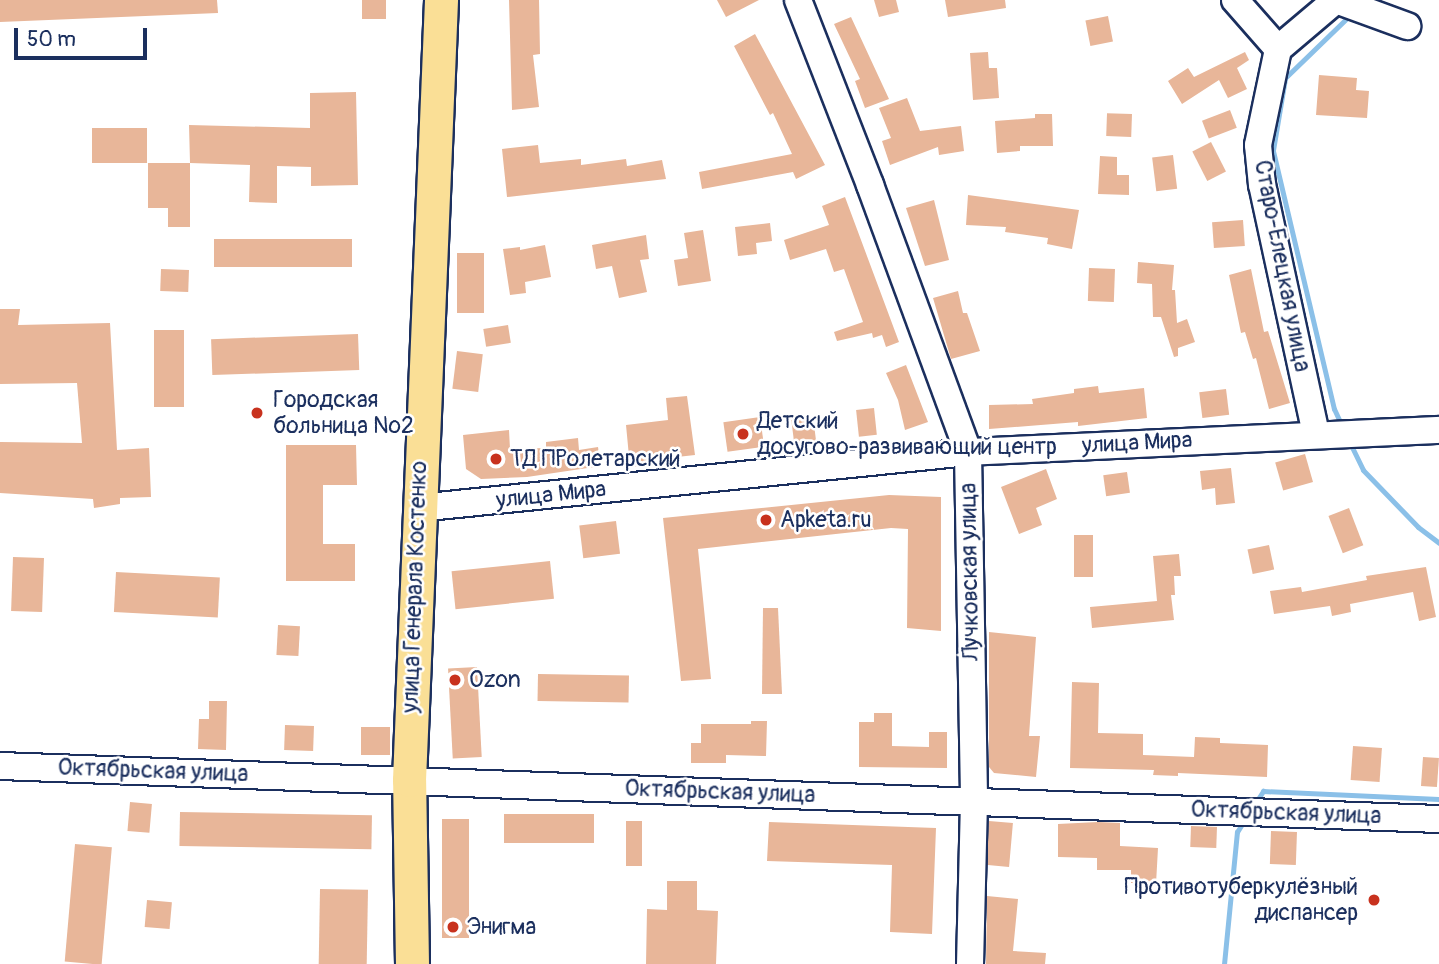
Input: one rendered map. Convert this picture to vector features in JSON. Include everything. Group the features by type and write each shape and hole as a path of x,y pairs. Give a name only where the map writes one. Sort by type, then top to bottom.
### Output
{"main road":[{"name":"улица Генерала Костенко","path":"412,964 409,780 418,509 441,0"}],"street":[{"name":"Лучковская улица","path":"798,0 870,184 968,452 975,801 970,964"},
{"path":"1235,0 1278,49 1336,0 1406,26"},
{"name":"Старо-Елецкая улица","path":"1278,49 1258,145 1262,185 1316,434"},
{"name":"улица Мира","path":"418,509 968,452 1439,430"},
{"name":"Октябрьская улица","path":"0,766 1439,819"}],"building":[{"path":"0,0 217,0 218,13 0,22"},
{"path":"362,0 386,0 386,19 362,19"},
{"path":"509,0 539,0 540,54 533,55 539,107 512,110"},
{"path":"717,0 759,0 726,17"},
{"path":"874,0 896,0 899,12 879,17"},
{"path":"945,0 1005,0 1006,8 948,17"},
{"path":"1108,16 1113,42 1090,46 1085,20"},
{"path":"851,17 889,99 865,108 855,81 860,79 834,24"},
{"path":"755,34 825,165 796,179 793,172 702,189 699,172 792,154 773,113 770,115 734,46"},
{"path":"988,52 989,68 997,68 999,98 973,100 970,53"},
{"path":"1245,52 1249,60 1237,68 1247,89 1228,98 1219,80 1182,104 1168,81 1188,68 1194,77"},
{"path":"1319,75 1357,78 1356,90 1369,91 1367,118 1316,115"},
{"path":"356,92 358,185 311,186 311,167 277,166 277,203 249,202 250,165 190,163 189,125 310,128 310,93"},
{"path":"907,98 920,131 961,126 964,151 939,155 938,147 890,165 882,141 891,138 879,108"},
{"path":"1230,110 1237,128 1209,138 1202,121"},
{"path":"1107,113 1132,114 1131,137 1106,136"},
{"path":"1035,114 1052,114 1053,146 1020,146 1020,151 997,153 995,121 1035,118"},
{"path":"92,128 147,128 147,163 92,163"},
{"path":"1211,142 1226,171 1207,181 1192,152"},
{"path":"538,145 540,163 581,159 581,165 626,159 627,166 662,160 666,179 507,197 502,149"},
{"path":"1173,155 1177,189 1156,191 1152,158"},
{"path":"1100,156 1117,157 1117,175 1129,175 1129,195 1098,194"},
{"path":"148,163 190,163 190,227 168,227 168,208 148,208"},
{"path":"968,195 1079,210 1072,249 1047,244 1048,238 1005,232 1006,227 966,225"},
{"path":"845,197 899,342 886,347 882,335 873,338 872,333 837,341 834,332 863,322 844,269 834,272 826,249 790,260 784,240 829,225 822,206"},
{"path":"934,200 949,260 925,266 906,208"},
{"path":"1243,220 1245,246 1214,248 1212,222"},
{"path":"770,223 772,241 756,243 757,254 738,256 735,227"},
{"path":"703,230 711,281 678,286 674,260 688,258 684,233"},
{"path":"646,235 649,259 640,260 647,292 619,298 612,266 596,269 592,245"},
{"path":"214,239 352,239 352,267 214,267"},
{"path":"545,245 551,277 525,282 526,293 510,295 503,249 520,247 520,250"},
{"path":"457,253 484,253 484,313 457,313"},
{"path":"1138,262 1174,265 1172,290 1175,290 1177,323 1187,319 1195,342 1178,348 1178,356 1174,357 1161,317 1153,317 1152,284 1137,283"},
{"path":"1089,268 1115,269 1114,302 1088,301"},
{"path":"161,269 189,270 188,292 160,291"},
{"path":"1251,269 1264,332 1268,331 1290,403 1269,409 1256,358 1253,359 1245,332 1241,333 1229,275"},
{"path":"958,291 963,313 967,313 980,351 951,359 933,298"},
{"path":"0,309 20,309 18,325 110,323 117,450 149,448 151,497 120,498 120,504 94,508 93,499 0,493 0,442 82,443 77,383 0,384"},
{"path":"508,325 511,343 486,347 483,329"},
{"path":"154,330 184,330 184,407 154,407"},
{"path":"358,334 359,370 212,375 211,339"},
{"path":"457,351 483,354 478,392 452,389"},
{"path":"906,365 928,422 905,430 898,400 886,373"},
{"path":"1098,386 1099,393 1144,388 1147,418 1078,426 1078,422 989,429 989,405 1033,404 1032,399 1074,393 1074,389"},
{"path":"1226,389 1229,415 1202,418 1199,392"},
{"path":"687,396 695,455 650,460 651,465 630,467 626,425 668,420 666,398"},
{"path":"874,408 877,435 859,437 856,410"},
{"path":"813,416 816,441 794,443 791,419"},
{"name":"Детский досугово-развивающий центр","path":"760,417 764,447 728,452 723,422"},
{"path":"509,430 510,449 546,448 546,442 578,438 579,450 598,447 601,466 527,477 481,479 466,469 463,435"},
{"path":"286,445 356,445 357,485 323,485 323,544 355,544 355,581 286,581"},
{"path":"1305,454 1313,482 1283,490 1275,463"},
{"path":"1231,468 1235,503 1216,505 1215,488 1202,490 1200,471"},
{"path":"1046,469 1057,499 1036,508 1042,525 1019,534 1001,487"},
{"path":"1127,472 1130,493 1106,496 1103,475"},
{"path":"889,495 941,497 941,631 907,628 908,529 891,528 698,549 711,679 681,681 663,518"},
{"path":"1349,508 1363,545 1343,553 1328,516"},
{"path":"616,521 620,554 583,558 579,526"},
{"path":"1074,535 1093,535 1093,577 1074,577"},
{"path":"1269,545 1274,569 1253,574 1247,550"},
{"path":"1179,554 1181,576 1174,576 1175,595 1171,595 1174,620 1092,628 1090,607 1157,601 1153,556"},
{"path":"13,557 44,558 42,612 11,611"},
{"path":"550,561 554,599 456,609 452,571"},
{"path":"1426,567 1436,617 1419,621 1413,592 1350,604 1351,612 1332,616 1330,606 1274,614 1270,591 1301,587 1302,592 1367,580 1366,576"},
{"path":"116,572 220,577 218,617 114,612"},
{"path":"763,608 778,608 782,694 762,694"},
{"path":"278,625 300,626 298,656 276,655"},
{"path":"989,632 1036,637 1029,736 1040,736 1036,777 994,773 989,767"},
{"path":"477,667 482,757 453,758 448,669"},
{"path":"538,674 629,676 629,703 538,701"},
{"path":"1072,682 1099,683 1098,733 1143,734 1143,755 1194,757 1195,737 1220,738 1220,743 1268,745 1267,777 1178,773 1178,776 1153,775 1154,770 1070,768"},
{"path":"209,701 227,701 226,750 198,749 199,719 209,719"},
{"path":"874,713 892,713 892,746 929,747 929,732 947,732 947,768 859,767 859,722 874,722"},
{"path":"751,721 767,721 766,756 726,755 726,763 691,763 691,743 701,743 701,724 751,724"},
{"path":"285,725 314,726 313,751 284,750"},
{"path":"361,727 390,727 390,755 361,755"},
{"path":"1353,746 1382,748 1380,782 1351,780"},
{"path":"1423,757 1439,758 1437,787 1421,786"},
{"path":"130,802 152,804 149,833 127,831"},
{"path":"180,812 372,815 371,849 179,846"},
{"path":"504,814 594,814 594,843 504,843"},
{"path":"442,819 469,819 469,938 442,938"},
{"path":"626,821 642,821 642,866 626,866"},
{"path":"989,821 1013,823 1009,867 985,865"},
{"path":"769,822 936,828 932,934 890,932 892,865 767,861"},
{"path":"1120,823 1120,846 1158,848 1156,884 1131,883 1131,870 1097,870 1097,858 1058,857 1058,824"},
{"path":"1191,826 1217,827 1216,848 1190,847"},
{"path":"1271,831 1297,832 1296,865 1270,864"},
{"path":"75,844 112,847 102,964 65,962"},
{"path":"667,881 697,881 697,910 718,911 716,964 646,964 647,909 667,910"},
{"path":"320,889 368,890 367,964 319,964"},
{"path":"987,896 1018,899 1013,951 1046,953 1045,964 986,964"},
{"path":"147,900 172,902 170,929 145,927"}],"waterway":[{"path":"1342,426 1334,409 1273,150 1285,78 1350,15"},
{"path":"1349,441 1363,470 1418,527 1439,543"},
{"path":"1254,805 1263,791 1439,799"},
{"path":"1224,964 1237,832 1245,819"}],"place":[{"name":"Городская больница №2","path":"257,413"},
{"name":"Детский досугово-развивающий центр","path":"743,434"},
{"name":"ТД ПРолетарский","path":"496,459"},
{"name":"Apketa.ru","path":"766,520"},
{"name":"Ozon","path":"455,680"},
{"name":"Противотуберкулёзный диспансер","path":"1374,900"},
{"name":"Энигма","path":"453,927"}]}
